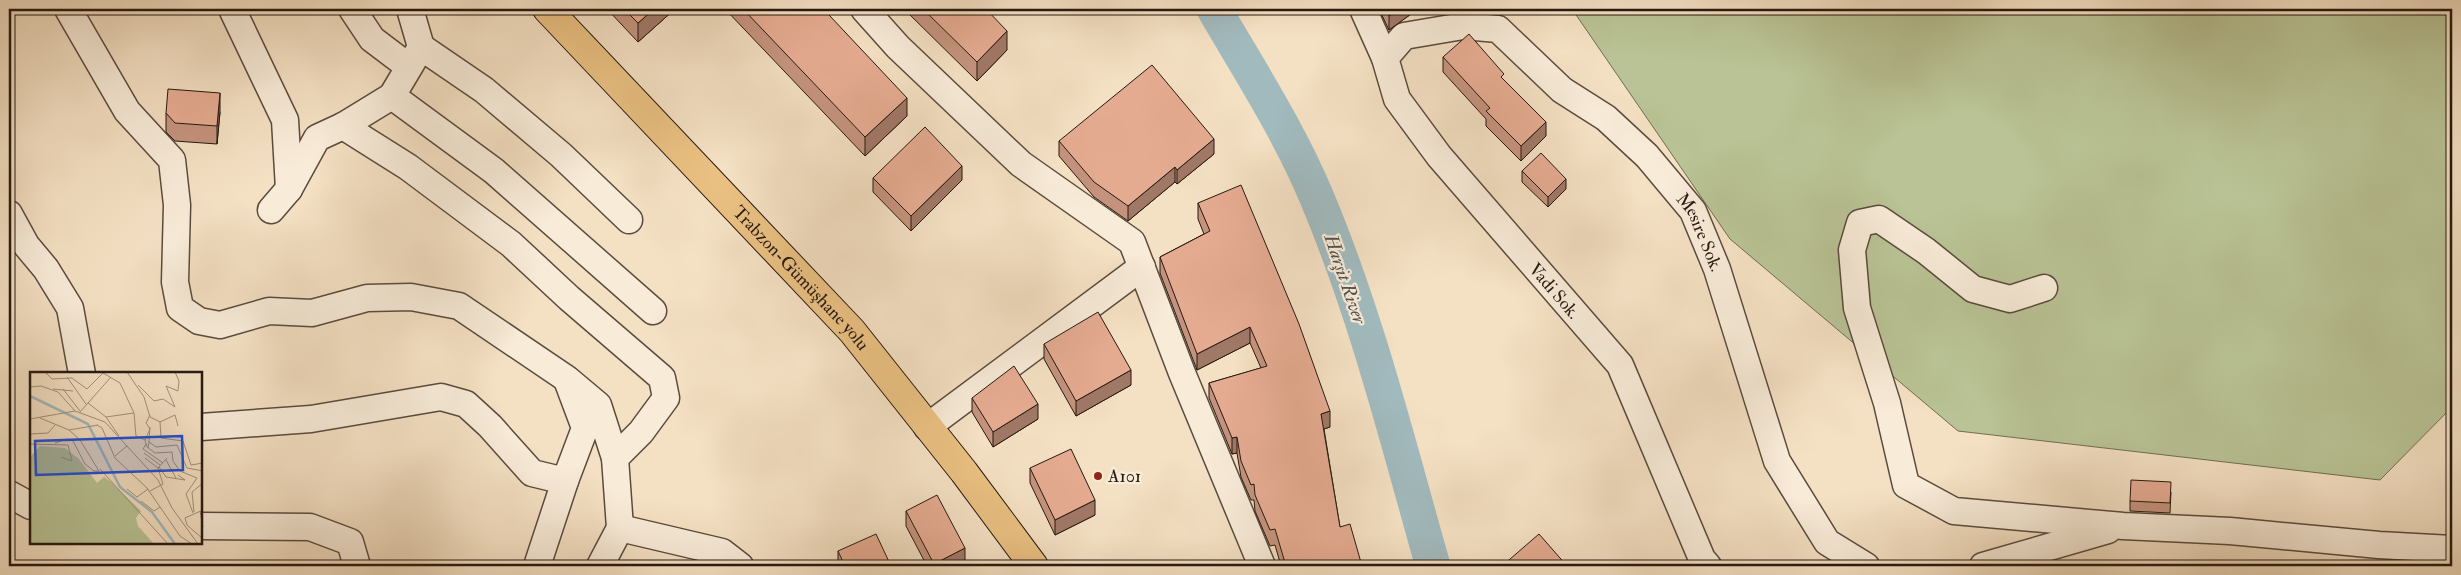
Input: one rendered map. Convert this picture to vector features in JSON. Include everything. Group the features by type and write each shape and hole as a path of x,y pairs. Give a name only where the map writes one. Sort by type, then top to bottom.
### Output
{"main road":[{"name":"Trabzon-Gümüşhane yolu","path":"547,9 852,330 964,472 1034,566"}],"street":[{"path":"68,9 127,112 172,160 177,205 175,282 180,308 199,321 220,324 269,311 312,313 367,298 411,296 459,306 567,379 598,405 615,458 620,528 600,566"},
{"path":"232,9 285,120 289,189"},
{"path":"352,9 372,39 484,90 554,149 628,220"},
{"path":"271,210 289,189 317,138 343,126 392,96 415,57 410,9"},
{"path":"864,9 898,47 1020,164 1132,242 1262,566"},
{"name":"Vadi Sok.","path":"1363,9 1385,58 1397,99 1439,156 1620,365 1702,559 1708,566"},
{"name":"Mesire Sok.","path":"1385,58 1404,36 1463,26 1498,29 1562,90 1606,118 1647,156 1693,211 1717,269 1777,461 1827,542 1866,566"},
{"path":"392,96 494,171 653,311"},
{"path":"343,126 408,168 511,244 662,378 666,398 641,432 615,458"},
{"path":"9,214 26,245 46,269 70,308 82,372"},
{"path":"2044,288 2010,299 1973,289 1926,251 1879,220 1860,223 1852,250 1857,308 1887,403 1906,485 1954,511 2123,526 2230,531 2379,545 2452,549"},
{"path":"927,427 1142,267"},
{"path":"537,566 584,428 567,379"},
{"path":"202,427 311,419 441,397 466,404 490,426 532,473 565,481"},
{"path":"9,494 30,505"},
{"path":"202,526 310,528 350,542 357,566"},
{"path":"1983,566 2123,526"},
{"path":"620,528 722,552 740,566"}],"green space":[{"path":"1572,9 2452,9 2452,407 2380,480 1958,431 1730,239"}],"building":[{"path":"624,9 654,9 638,23"},
{"path":"743,9 826,9 830,13 829,15 907,98 865,137"},
{"path":"923,9 986,9 1007,31 977,62"},
{"path":"1386,9 1398,9 1389,16"},
{"path":"1469,34 1504,74 1501,77 1546,122 1521,146 1486,111 1490,108 1443,57"},
{"path":"1152,65 1214,139 1177,170 1175,167 1128,206 1094,182 1059,141"},
{"path":"168,89 220,93 217,126 175,123 166,113"},
{"path":"925,127 962,166 911,216 873,178"},
{"path":"1541,153 1566,179 1548,197 1522,171"},
{"path":"1241,185 1299,324 1330,411 1321,414 1340,527 1350,524 1362,566 1286,566 1275,529 1270,530 1255,495 1254,484 1251,485 1241,461 1237,437 1232,438 1209,383 1267,366 1250,327 1197,354 1160,257 1210,231 1198,203"},
{"path":"1098,312 1131,370 1076,401 1044,344"},
{"path":"1014,366 1038,404 993,432 972,398"},
{"path":"1071,449 1095,500 1055,520 1030,468"},
{"path":"2131,480 2171,482 2170,503 2130,501"},
{"path":"937,495 965,548 934,564 906,511"},
{"path":"876,534 891,566 845,566 838,551"},
{"path":"1539,534 1567,566 1502,566"}],"waterway":[{"name":"Harşit River","path":"1214,9 1294,149 1335,243 1381,380 1433,566"}],"place":[{"name":"A101","path":"1098,476"}]}
